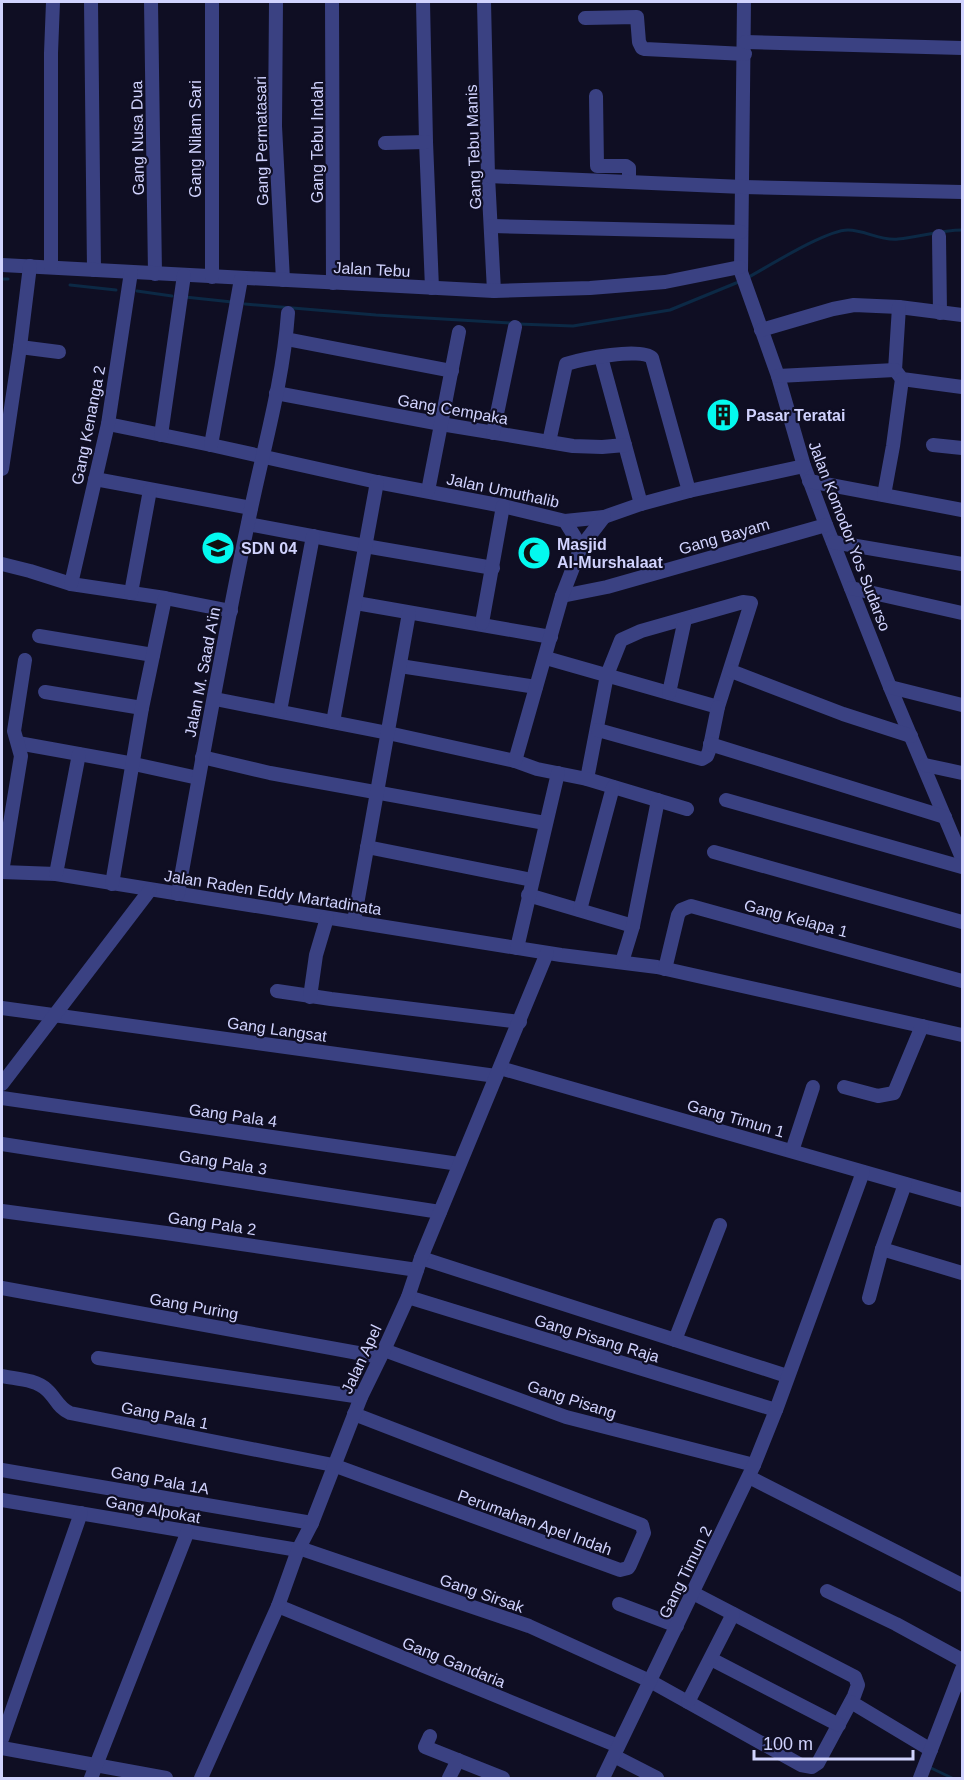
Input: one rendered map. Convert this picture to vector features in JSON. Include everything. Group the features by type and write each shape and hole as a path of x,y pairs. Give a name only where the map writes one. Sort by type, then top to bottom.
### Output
{"street":[{"path":"51,267 53,2"},
{"path":"92,2 94,270"},
{"name":"Gang Nusa Dua","path":"151,2 155,274"},
{"name":"Gang Nilam Sari","path":"212,2 212,277"},
{"name":"Gang Permatasari","path":"276,2 275,126 283,280"},
{"name":"Gang Tebu Indah","path":"332,2 333,283"},
{"path":"423,2 432,288"},
{"name":"Gang Tebu Manis","path":"484,2 488,176 494,291"},
{"name":"Jalan Komodor Yos Sudarso","path":"744,2 740,269 778,376 809,481 911,736 963,858"},
{"path":"585,18 637,17 639,42 645,49 963,48"},
{"path":"596,96 597,166 626,166 629,168 630,181"},
{"path":"385,143 426,142"},
{"path":"488,176 742,187 963,192"},
{"path":"492,226 741,232"},
{"path":"939,236 940,313"},
{"name":"Jalan Tebu","path":"2,265 494,291 590,288 665,282 740,269"},
{"path":"2,469 21,347 30,266"},
{"name":"Gang Kenanga 2","path":"71,584 108,424 131,272"},
{"path":"160,435 184,275"},
{"path":"211,445 241,279"},
{"path":"762,330 854,305 963,315"},
{"path":"884,495 893,446 899,374 899,308"},
{"name":"Jalan M. Saad A'in","path":"178,894 202,757 276,393 286,339 288,313"},
{"path":"493,433 515,327"},
{"path":"428,491 459,332"},
{"path":"286,339 452,370"},
{"path":"21,347 59,352"},
{"path":"549,442 564,365 601,357 645,353 652,358 689,491"},
{"path":"601,357 641,504"},
{"path":"778,376 899,374 963,387"},
{"name":"Gang Cempaka","path":"276,393 549,442 585,447 625,445"},
{"name":"Jalan Umuthalib","path":"108,424 565,520 604,517 689,491 804,466"},
{"path":"933,445 963,448"},
{"path":"95,479 251,508"},
{"path":"809,481 963,510"},
{"path":"333,722 377,482"},
{"path":"131,593 150,490"},
{"path":"482,623 503,506"},
{"path":"516,761 562,596 581,547 604,517"},
{"path":"565,520 581,547"},
{"path":"248,524 493,567"},
{"name":"Gang Bayam","path":"562,596 607,586 826,525"},
{"path":"280,711 313,536"},
{"path":"833,542 963,564"},
{"path":"2,564 71,584 165,598 231,611"},
{"path":"851,588 963,613"},
{"path":"112,884 142,708 165,598"},
{"path":"588,779 607,675 621,640 743,602 751,603 718,707 707,756 697,759 598,730"},
{"path":"356,603 482,623 550,637"},
{"path":"354,921 409,613"},
{"path":"669,693 685,619"},
{"path":"39,636 153,655"},
{"path":"546,658 718,707"},
{"path":"25,660 14,735 21,756 2,872 56,874 150,890"},
{"path":"400,666 536,687"},
{"path":"731,671 843,714 911,736"},
{"path":"891,687 963,705"},
{"path":"45,692 142,708"},
{"path":"214,699 516,761 588,779 687,809"},
{"path":"18,743 198,778"},
{"path":"710,744 945,818"},
{"path":"56,874 80,754"},
{"path":"202,757 270,773 545,824"},
{"path":"925,765 963,773"},
{"path":"517,948 558,773"},
{"path":"580,910 613,787"},
{"path":"622,962 633,926 658,800"},
{"path":"726,800 963,867"},
{"path":"367,847 532,880"},
{"path":"714,852 963,922"},
{"name":"Jalan Raden Eddy Martadinata","path":"2,1084 150,890 295,911 554,954 665,969 963,1035"},
{"path":"528,895 633,926"},
{"name":"Gang Kelapa 1","path":"665,969 678,915 681,910 691,906 963,981"},
{"path":"310,997 316,954 327,918"},
{"name":"Jalan Apel","path":"201,1779 278,1606 360,1397 408,1297 459,1164 498,1072 554,954"},
{"path":"277,991 520,1022"},
{"name":"Gang Langsat","path":"2,1008 498,1072"},
{"path":"844,1087 878,1096 894,1093 922,1026"},
{"name":"Gang Timun 1","path":"498,1072 792,1151 963,1200"},
{"path":"792,1151 813,1087"},
{"name":"Gang Pala 4","path":"2,1098 459,1164"},
{"name":"Gang Pala 3","path":"2,1144 440,1212"},
{"name":"Gang Timun 2","path":"603,1779 751,1471 776,1410 863,1172"},
{"path":"869,1298 882,1249 905,1184"},
{"name":"Gang Pala 2","path":"2,1211 419,1264"},
{"path":"675,1340 720,1225"},
{"path":"882,1249 963,1273"},
{"path":"419,1264 675,1340 787,1376"},
{"name":"Gang Puring","path":"2,1288 382,1353"},
{"name":"Gang Pisang Raja","path":"408,1297 776,1410"},
{"name":"Gang Pisang","path":"382,1353 566,1417 751,1471 963,1585"},
{"path":"98,1358 360,1397"},
{"name":"Gang Pala 1","path":"2,1376 41,1385 61,1408 70,1413 333,1465"},
{"name":"Perumahan Apel Indah","path":"333,1465 620,1570 630,1565 644,1533 644,1528 640,1524 354,1414"},
{"name":"Gang Pala 1A","path":"2,1470 312,1522"},
{"name":"Gang Alpokat","path":"2,1500 299,1549"},
{"path":"2,1739 81,1513"},
{"path":"93,1772 188,1532"},
{"name":"Gang Sirsak","path":"299,1549 529,1626 650,1681 801,1765 812,1767 818,1763 838,1725"},
{"path":"827,1591 963,1660"},
{"path":"693,1593 855,1677 858,1685 838,1725 711,1659"},
{"path":"619,1604 677,1626"},
{"name":"Gang Gandaria","path":"278,1606 616,1751 657,1779"},
{"path":"688,1702 733,1614"},
{"path":"920,1779 963,1669"},
{"path":"851,1702 931,1750"},
{"path":"430,1736 425,1747 503,1779"},
{"path":"2,1748 93,1772 166,1779"},
{"path":"448,1779 458,1760"}],"waterway":[{"path":"747,278 812,242 838,232 854,230 891,239 962,230"},
{"path":"2,279 8,279"},
{"path":"518,324 573,326 670,310 741,281"},
{"path":"70,285 116,290"},
{"path":"137,291 172,296"},
{"path":"185,297 232,302"},
{"path":"245,304 511,323"},
{"path":"931,1768 952,1778"}],"place":[{"name":"Pasar Teratai","path":"723,415"},
{"name":"SDN 04","path":"218,548"},
{"name":"Masjid Al-Murshalaat","path":"534,553"}]}
